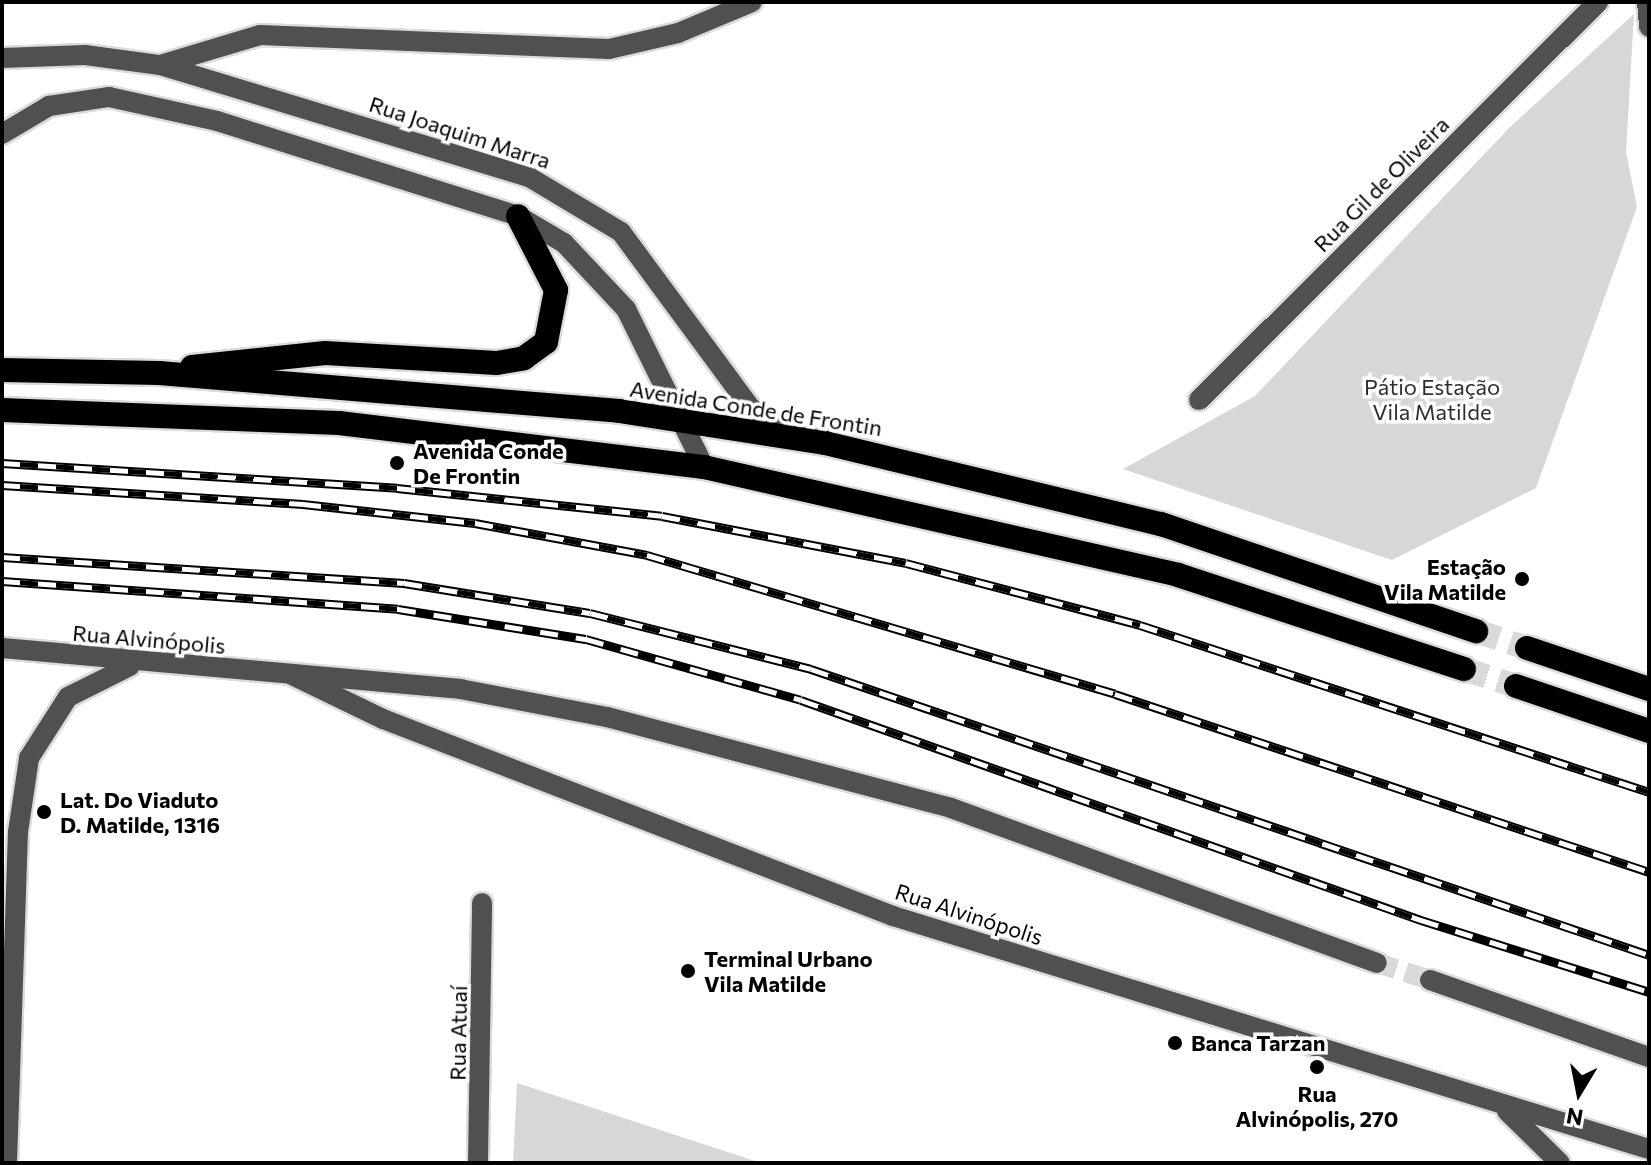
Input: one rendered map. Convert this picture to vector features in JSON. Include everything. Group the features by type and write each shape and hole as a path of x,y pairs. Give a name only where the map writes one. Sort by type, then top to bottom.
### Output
{"highway":[{"path":"159,373 325,353 497,363 524,358 546,342 556,290 518,216"},
{"name":"Avenida Conde de Frontin","path":"2,370 159,373 681,420 792,437 1161,524 1476,631"},
{"path":"2,410 339,423 704,467 1178,575 1464,669"},
{"path":"1527,648 1649,689"},
{"path":"1516,686 1649,731"}],"street":[{"path":"160,65 260,35 609,49 678,33 752,2"},
{"name":"Rua Gil de Oliveira","path":"1199,400 1598,2"},
{"path":"1647,2 1649,27"},
{"name":"Rua Joaquim Marra","path":"4,60 85,55 160,65 483,160 580,201 647,260 750,407 792,437"},
{"path":"2,134 49,106 109,97 217,121 518,216 564,243 626,309 704,467"},
{"name":"Rua Alvinópolis","path":"2,648 134,665 460,689 792,761 951,808 1377,963"},
{"path":"7,1163 8,909 18,832 38,734 68,697 134,665"},
{"name":"Rua Alvinópolis","path":"292,675 383,719 893,916 1504,1109 1649,1149"},
{"name":"Rua Atuaí","path":"478,1163 482,903"},
{"path":"1430,980 1649,1057"},
{"path":"1598,1040 1649,1068"},
{"path":"1504,1109 1560,1163"}],"green space":[{"name":"Pátio Estação Vila Matilde","path":"1634,14 1626,152 1637,207 1536,488 1392,560 1123,469 1255,396 1510,127"},
{"path":"517,1083 761,1163 513,1163"}],"tunnel":[{"path":"1476,631 1527,648"},
{"path":"1464,669 1516,686"},
{"path":"1377,963 1430,980"}],"railway":[{"path":"2,463 397,488 662,516 906,563 1140,625 1649,792"},
{"path":"2,485 303,504 475,523 647,555 1115,694 1649,872"},
{"path":"2,557 404,583 590,613 811,669 1649,955"},
{"path":"2,581 398,609 586,639 801,700 1421,920 1649,992"}],"place":[{"name":"Avenida Conde De Frontin","path":"397,463"},
{"name":"Estação Vila Matilde","path":"1522,579"},
{"name":"Lat. Do Viaduto D. Matilde, 1316","path":"44,812"},
{"name":"Terminal Urbano Vila Matilde","path":"688,971"},
{"name":"Banca Tarzan","path":"1175,1043"},
{"name":"Rua Alvinópolis, 270","path":"1317,1067"}]}
